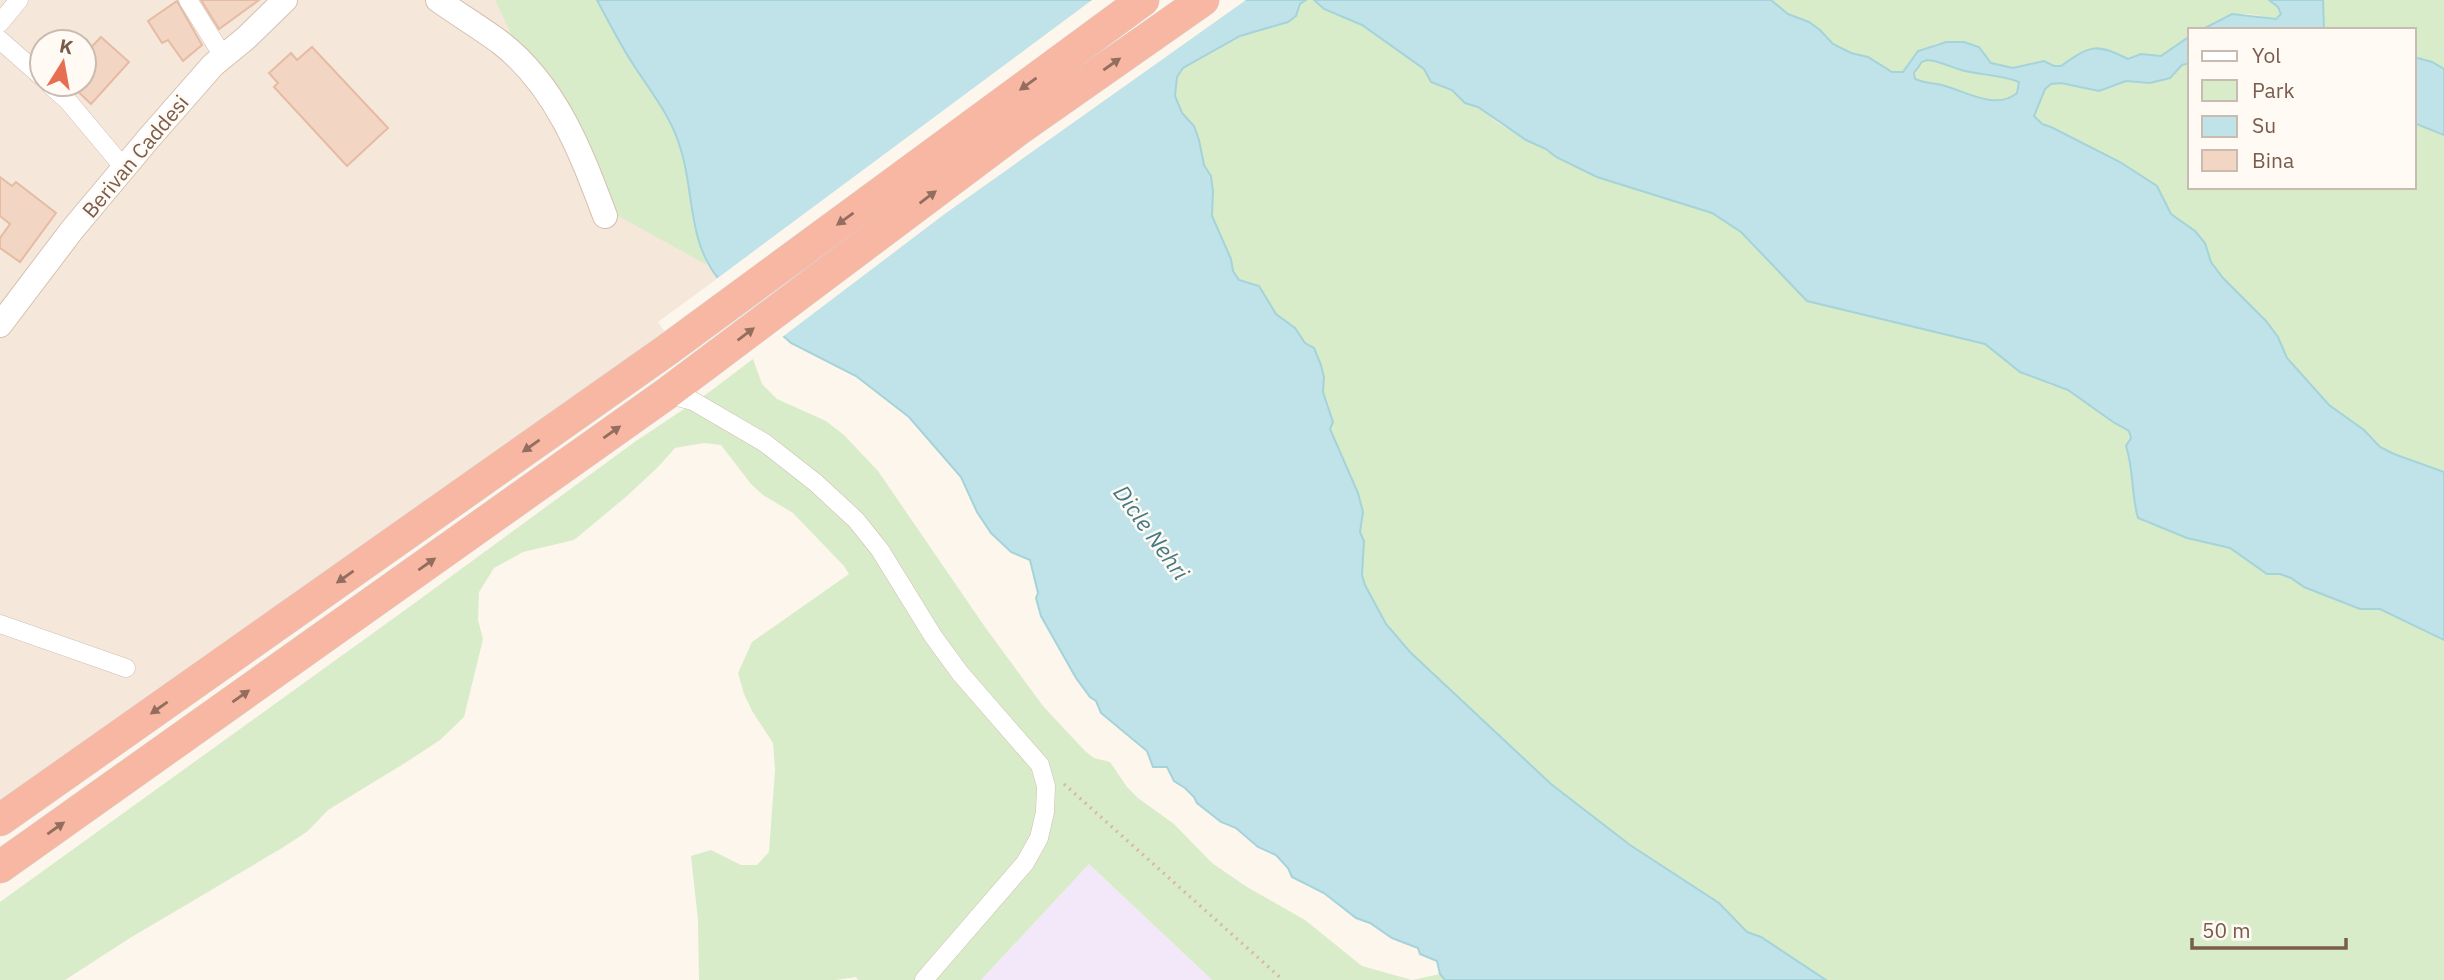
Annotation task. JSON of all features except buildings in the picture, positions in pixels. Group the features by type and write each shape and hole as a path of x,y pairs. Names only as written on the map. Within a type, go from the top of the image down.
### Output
{"highway":[{"path":"0,820 667,350 1143,0"},
{"path":"0,867 666,394 1019,129 1203,0"}],"street":[{"path":"0,23 19,0"},
{"path":"188,0 223,56"},
{"name":"Berivan Caddesi","path":"0,325 72,230 213,65 285,0"},
{"path":"438,0 502,44 533,76 562,114 582,154 605,216"},
{"path":"3,49 28,67"},
{"path":"65,98 124,168"},
{"path":"666,394 693,401 765,443 816,483 856,520 880,550 933,636 960,673 1041,765 1046,786 1045,812 1039,838 1025,863 924,980"},
{"path":"0,624 126,668"}],"path":[{"path":"1041,765 1283,980"}],"shaded area":[{"path":"0,0 597,0 707,265 718,278 658,322 674,345 0,820"},
{"path":"1089,864 1212,980 981,980"}],"green space":[{"path":"495,0 597,0 632,63 662,104 681,150 700,247 707,265 602,207 526,66"},
{"path":"1314,0 1324,9 1362,24 1424,69 1431,82 1452,90 1465,103 1478,107 1498,123 1547,149 1556,157 1597,177 1712,213 1741,232 1807,301 1985,344 2051,385 2068,390 2085,400 2129,431 2131,438 2126,447 2138,518 2220,547 2230,548 2267,574 2280,574 2291,578 2304,587 2360,609 2380,609 2444,640 2444,980 1826,980 1761,937 1747,932 1719,903 1630,845 1551,784 1410,652 1386,624 1362,575 1364,541 1360,532 1358,493 1330,429 1329,406 1323,392 1324,377 1314,348 1305,343 1295,328 1276,314 1259,286 1239,280 1212,216 1211,176 1204,165 1194,126 1182,113 1175,96 1177,77 1183,68 1240,36 1288,22 1296,16 1300,3"},
{"path":"1771,0 2269,0 2282,14 2276,19 2249,14 2232,16 2204,28 2188,28 2188,37 2161,56 2141,54 2128,59 2109,50 2093,49 2061,66 2044,61 2013,68 1991,63 1979,47 1956,41 1938,43 1918,51 1903,72 1892,72 1868,57 1851,53 1833,44 1820,30 1788,14"},
{"path":"2323,0 2444,0 2444,69 2416,58 2416,28 2324,28"},
{"path":"1928,60 2019,82 2017,93 2009,98 1990,100 1915,79 1919,68"},
{"path":"2188,64 2188,189 2416,189 2416,124 2444,135 2444,472 2380,447 2364,430 2329,405 2287,358 2278,337 2266,321 2223,278 2211,262 2205,243 2195,231 2171,214 2157,186 2120,162 2042,124 2034,116 2045,89 2051,84 2110,87 2126,81 2150,83 2170,78 2182,65"},
{"path":"753,359 762,384 777,399 826,421 844,435 878,471 1043,706 1085,751 1094,758 1110,762 1138,798 1174,824 1212,863 1247,887 1305,920 1362,966 1412,980 1212,980 1089,864 981,980 858,980 856,977 836,980 699,980 698,920 691,856 711,850 741,865 757,865 769,852 775,770 773,743 752,711 738,673 752,642 849,574 793,513 763,495 751,484 721,445 704,443 675,448 627,496 574,540 523,552 494,568 479,592 478,620 483,639 464,717 440,740 328,810 308,831 282,848 130,938 65,980 0,980 0,902"},
{"path":"1440,974 1445,980 1412,980"}],"water":[{"name":"Dicle Nehri","path":"597,0 1306,0 1300,4 1296,16 1288,22 1240,36 1183,68 1177,77 1175,96 1182,113 1194,126 1204,165 1211,176 1212,216 1231,259 1233,271 1239,280 1259,286 1276,314 1295,328 1305,343 1314,348 1321,365 1324,377 1323,392 1333,422 1330,429 1358,493 1363,512 1360,532 1364,541 1362,575 1365,585 1386,624 1410,652 1551,784 1630,845 1719,903 1747,932 1761,937 1826,980 1445,980 1440,974 1437,961 1420,954 1418,948 1392,938 1370,923 1356,918 1324,893 1292,877 1276,855 1258,847 1236,828 1221,822 1197,803 1185,788 1174,781 1167,767 1153,767 1147,751 1101,713 1096,701 1076,678 1041,616 1030,560 1011,552 991,533 977,512 961,477 909,417 856,376 791,343 718,278 701,249 677,137"},
{"path":"1314,0 1771,0 1788,14 1809,22 1833,44 1851,53 1868,57 1892,72 1903,72 1918,51 1946,42 1964,42 1979,47 1991,63 2013,68 2044,61 2061,66 2079,54 2100,48 2128,59 2141,54 2161,56 2188,37 2188,64 2182,65 2170,78 2150,83 2126,81 2099,91 2061,83 2051,84 2045,89 2034,116 2042,124 2120,162 2157,186 2171,214 2195,231 2205,243 2211,262 2223,278 2266,321 2278,337 2287,358 2329,405 2364,430 2380,447 2444,472 2444,640 2380,609 2360,609 2304,587 2291,578 2280,574 2267,574 2230,548 2187,538 2138,518 2126,446 2131,438 2129,431 2068,390 2020,372 1985,344 1807,301 1741,232 1712,213 1597,177 1556,157 1478,107 1465,103 1452,90 1431,82 1424,69 1362,25 1324,9","holes":["1927,60 2019,82 2017,93 2009,98 1990,100 1915,79 1914,73 1922,62"]},
{"path":"2269,0 2323,0 2324,28 2205,28 2232,14 2276,19 2281,14 2278,7"},
{"path":"2416,58 2444,69 2444,135 2416,124"}],"pier":[{"path":"1092,0 1246,0 946,213 781,338 715,280"}]}
